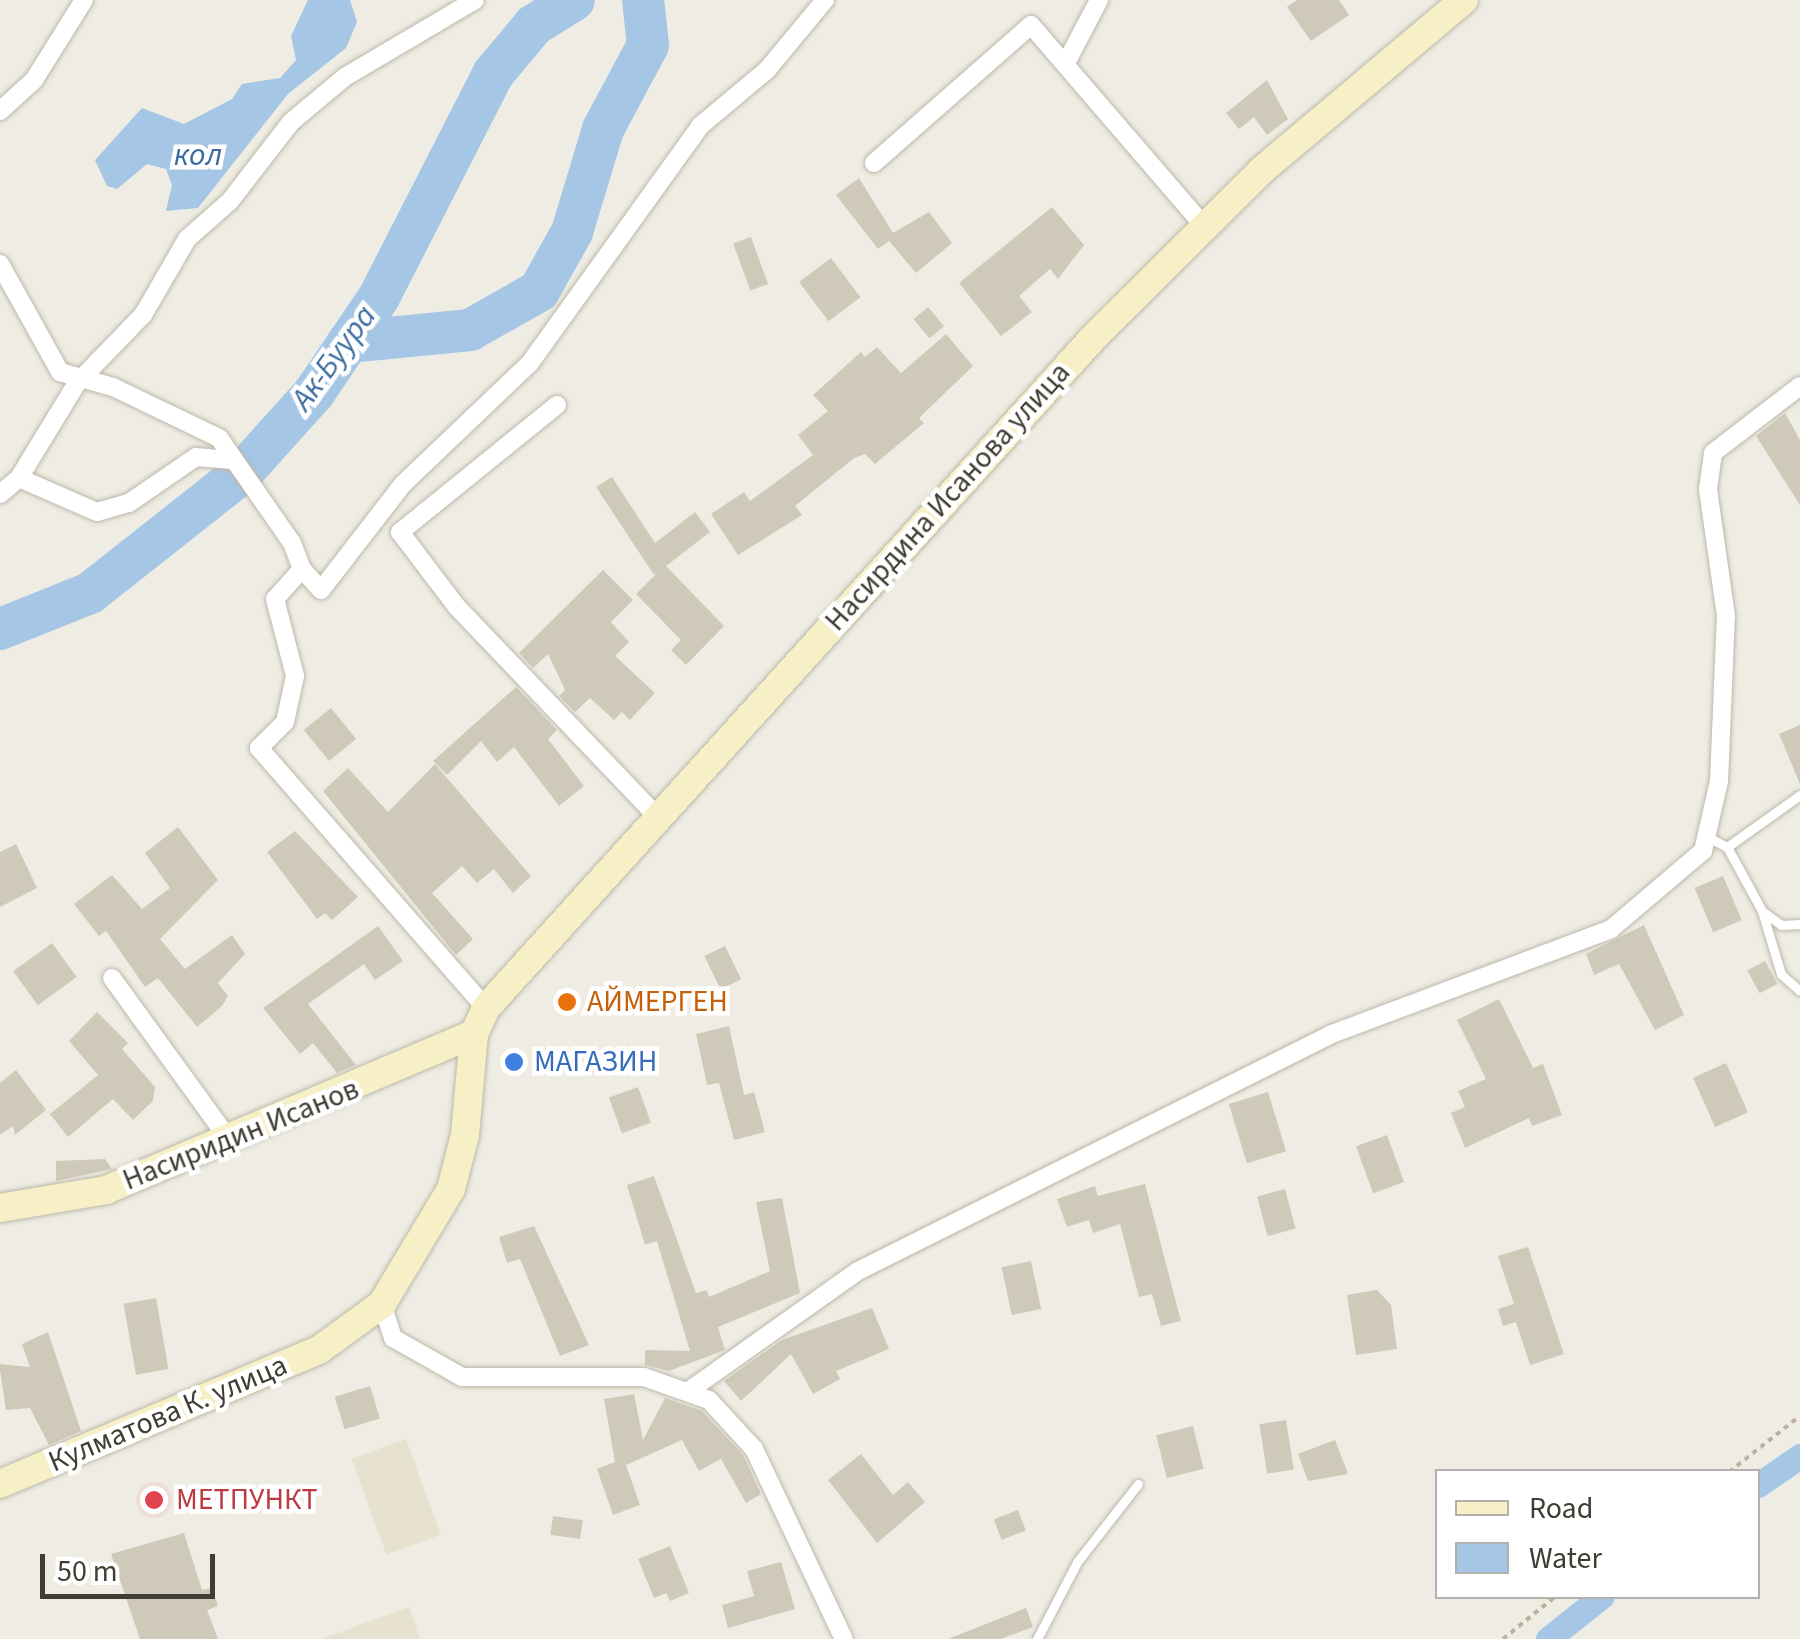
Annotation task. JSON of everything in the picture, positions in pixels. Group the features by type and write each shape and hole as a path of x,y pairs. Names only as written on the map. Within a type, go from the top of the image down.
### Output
{"main road":[{"name":"Насирдина Исанова улица","path":"480,1021 657,816 1093,338 1204,227 1464,0"},
{"name":"Кулматова К. улица","path":"0,1484 303,1358 382,1304 451,1189 465,1135 464,1097 480,1021"},
{"name":"Насиридин Исанов","path":"0,1208 106,1190 230,1141 480,1021"}],"street":[{"path":"0,111 34,80 84,0"},
{"path":"0,494 19,478 77,382 143,315 187,240 230,201 290,122 345,77 475,0"},
{"path":"0,264 47,354 77,382 113,386 219,438 272,513 302,570 321,590 403,484 530,364 700,126 768,70 825,0"},
{"path":"1068,61 1099,0"},
{"path":"874,162 1023,26 1042,30 1204,227"},
{"path":"690,1390 858,1271 1332,1034 1611,929 1703,851 1718,781 1726,616 1708,489 1713,453 1800,386"},
{"path":"557,405 400,532 457,607 657,816"},
{"path":"19,478 97,512 129,502 196,458 232,460"},
{"path":"302,570 275,599 295,676 285,722 259,748 480,1021"},
{"path":"112,978 230,1141"},
{"path":"382,1304 393,1338 462,1377 644,1378 690,1390 729,1417 754,1449 844,1639"}],"lane":[{"path":"1727,846 1800,795"},
{"path":"1706,836 1727,846 1762,912 1781,974 1800,991"},
{"path":"1762,912 1781,925 1800,924"},
{"path":"1037,1639 1077,1562 1138,1484"}],"path":[{"path":"1732,1469 1800,1416"},
{"path":"1503,1639 1552,1599"}],"shaded area":[{"path":"406,1439 441,1535 386,1555 351,1459"},
{"name":"МЕТПУНКТ","path":"154,1482 167,1487 172,1500 167,1513 154,1518 141,1513 136,1500 141,1487"},
{"path":"409,1607 420,1639 321,1639"}],"water":[{"name":"кол","path":"308,0 350,0 357,22 346,48 288,94 198,208 166,211 172,185 166,169 147,164 117,189 107,186 95,160 142,108 184,124 232,99 242,84 280,78 296,60 291,36"}],"building":[{"path":"1297,0 1339,0 1349,15 1311,41 1287,7"},
{"path":"1267,80 1288,119 1267,135 1254,117 1239,129 1226,113"},
{"path":"859,178 893,233 929,212 952,243 916,273 889,241 878,249 836,195"},
{"path":"1052,207 1084,245 1058,279 1050,269 1019,296 1032,312 1001,336 959,283"},
{"path":"751,237 768,284 750,290 733,243"},
{"path":"831,258 860,297 829,321 799,282"},
{"path":"928,307 944,326 930,338 913,319"},
{"path":"946,334 973,366 919,418 924,423 875,464 865,454 854,458 795,506 802,515 738,555 711,514 744,492 750,501 813,455 798,435 828,411 813,395 861,352 865,357 877,347 901,373"},
{"path":"1785,413 1800,440 1800,505 1756,436"},
{"path":"612,477 655,543 695,512 710,532 666,566 724,626 686,665 671,650 681,640 636,594 659,571 654,575 596,487"},
{"path":"603,570 633,600 611,622 629,642 615,656 655,693 630,720 622,712 614,720 590,698 575,712 559,696 565,690 548,654 533,668 519,653"},
{"path":"516,687 557,730 548,739 584,786 559,806 514,747 497,762 481,741 447,775 433,761"},
{"path":"331,708 356,739 329,761 304,730"},
{"path":"1800,725 1800,784 1779,734"},
{"path":"435,764 531,876 513,893 494,869 477,883 462,866 432,893 473,939 456,955 323,791 348,768 388,812"},
{"path":"178,827 218,880 160,939 185,969 232,935 245,954 218,983 228,996 222,1006 197,1027 158,978 145,987 106,931 99,936 74,904 112,875 142,909 170,888 145,853"},
{"path":"295,831 358,897 332,920 325,913 317,919 267,852"},
{"path":"16,844 37,888 0,907 0,852"},
{"path":"1723,876 1742,920 1713,932 1694,888"},
{"path":"1644,925 1684,1015 1655,1030 1619,964 1594,975 1586,954"},
{"path":"378,926 403,961 375,980 364,964 308,1004 356,1065 337,1073 313,1043 300,1054 263,1008"},
{"path":"52,943 77,977 38,1005 13,971"},
{"path":"725,946 741,979 721,989 704,956"},
{"path":"1765,961 1777,984 1760,993 1747,970"},
{"path":"1499,999 1533,1068 1543,1064 1562,1115 1532,1126 1529,1118 1465,1148 1451,1113 1465,1107 1458,1091 1486,1079 1457,1020"},
{"path":"97,1012 128,1043 122,1049 155,1087 153,1101 133,1120 113,1099 68,1137 50,1114 98,1075 69,1041"},
{"path":"729,1026 744,1095 754,1092 765,1132 734,1140 719,1083 707,1085 696,1034"},
{"path":"1726,1063 1748,1112 1715,1127 1693,1078"},
{"path":"16,1070 46,1110 15,1135 13,1126 0,1135 0,1083"},
{"path":"638,1087 651,1123 622,1133 609,1098"},
{"path":"1268,1092 1286,1151 1247,1163 1229,1104"},
{"path":"1387,1135 1404,1182 1373,1193 1356,1146"},
{"path":"105,1159 112,1169 56,1181 56,1161"},
{"path":"654,1176 696,1293 707,1290 709,1297 770,1271 756,1202 782,1198 800,1293 718,1327 725,1350 669,1371 645,1365 645,1350 690,1351 657,1241 645,1245 627,1185"},
{"path":"1145,1184 1181,1321 1161,1326 1152,1294 1139,1297 1120,1224 1093,1233 1089,1220 1067,1227 1057,1199 1095,1186 1098,1196"},
{"path":"1285,1189 1296,1229 1268,1236 1257,1197"},
{"path":"534,1226 589,1345 560,1356 520,1259 507,1263 499,1237"},
{"path":"1528,1247 1564,1354 1530,1365 1516,1322 1503,1326 1498,1309 1514,1304 1498,1256"},
{"path":"1031,1261 1041,1309 1012,1315 1002,1267"},
{"path":"1377,1290 1391,1305 1397,1349 1356,1355 1347,1295"},
{"path":"156,1298 169,1369 136,1375 124,1304"},
{"path":"872,1308 889,1349 836,1371 840,1379 813,1394 791,1354 741,1401 724,1381 782,1340"},
{"path":"48,1332 81,1431 49,1445 30,1408 6,1410 0,1370 0,1364 30,1367 22,1344"},
{"path":"370,1386 380,1419 345,1429 335,1397"},
{"path":"634,1394 643,1440 665,1398 702,1411 743,1455 761,1494 746,1503 721,1459 699,1471 682,1440 626,1465 640,1505 613,1515 597,1469 615,1462 604,1399"},
{"path":"1286,1420 1294,1469 1267,1474 1259,1424"},
{"path":"1193,1426 1204,1469 1167,1478 1156,1435"},
{"path":"1335,1440 1348,1474 1308,1481 1298,1454"},
{"path":"861,1454 893,1495 908,1482 925,1502 877,1543 828,1480"},
{"path":"1018,1510 1026,1531 1002,1540 994,1519"},
{"path":"553,1516 583,1520 580,1539 550,1535"},
{"path":"184,1533 202,1590 212,1588 218,1606 207,1610 218,1639 140,1639 111,1554"},
{"path":"670,1546 689,1593 670,1601 666,1593 654,1598 638,1559"},
{"path":"781,1562 795,1609 728,1628 722,1605 754,1596 747,1571"},
{"path":"1026,1608 1033,1627 1000,1639 948,1639"}],"waterway":[{"name":"Ак-Буура","path":"0,629 90,593 242,473 314,393 379,297 493,74 534,25 574,0"},
{"path":"348,342 470,330 539,291 572,232 603,129 648,45 643,0"},
{"path":"1760,1484 1800,1456"},
{"path":"1548,1639 1598,1599"}],"place":[{"name":"АЙМЕРГЕН","path":"567,1002"},
{"name":"МАГАЗИН","path":"514,1062"},
{"name":"МЕТПУНКТ","path":"154,1500"}]}
